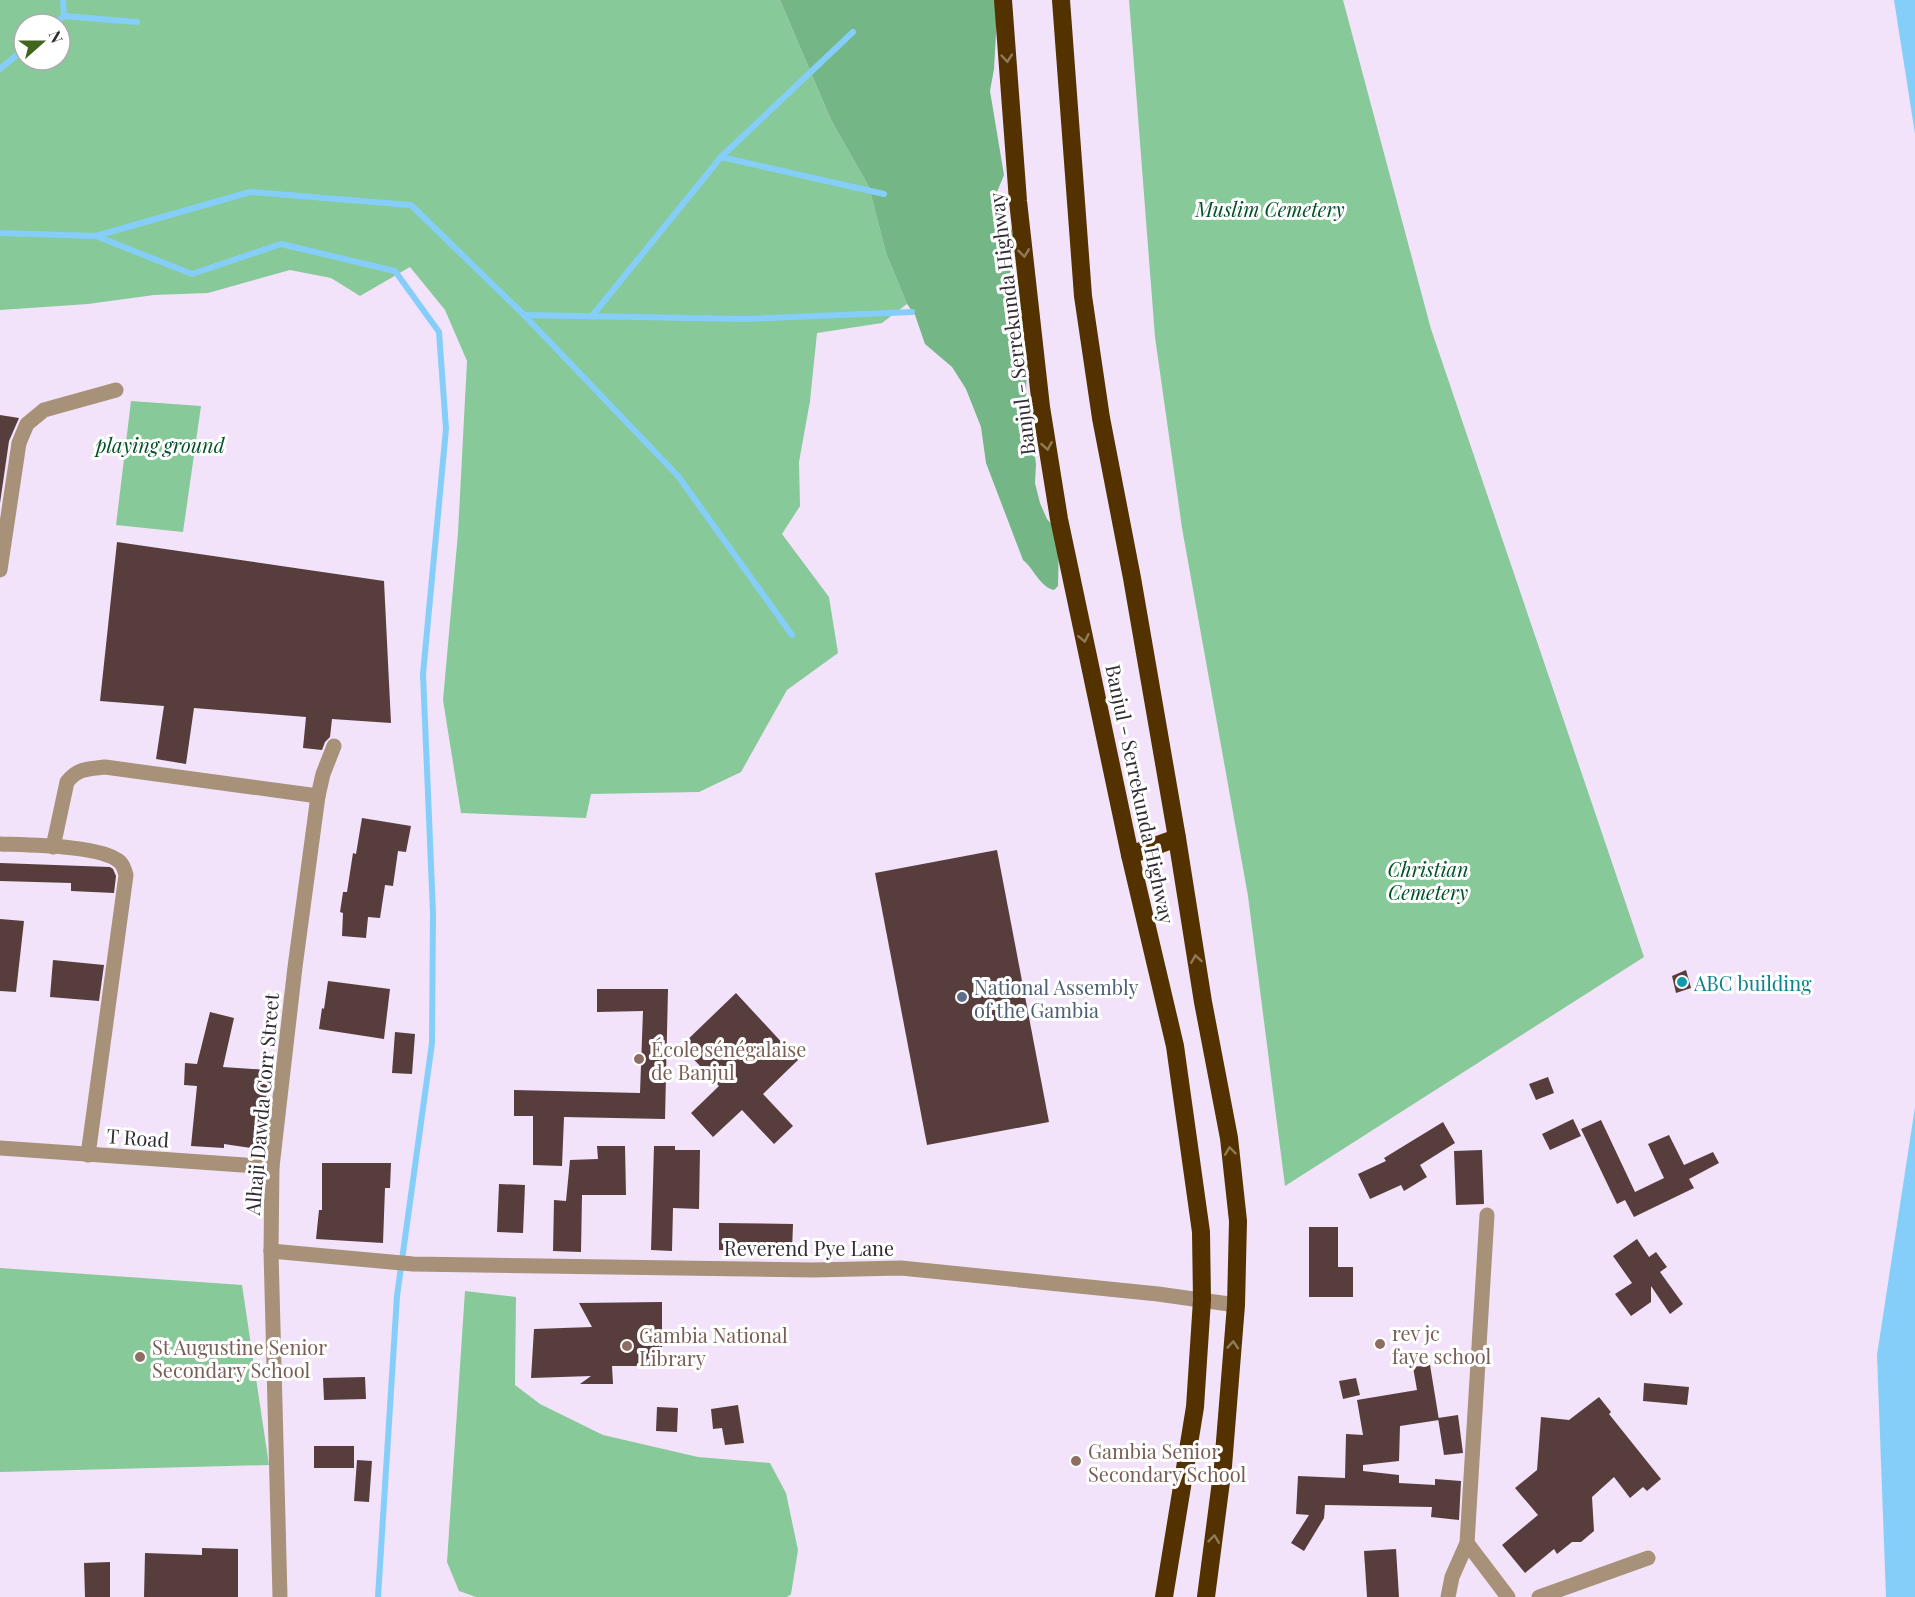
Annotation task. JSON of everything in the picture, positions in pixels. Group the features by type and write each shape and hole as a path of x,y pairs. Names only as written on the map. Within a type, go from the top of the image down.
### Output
{"highway":[{"name":"Banjul - Serrekunda Highway","path":"1003,0 1018,201 1041,407 1059,519 1130,855 1175,1046 1201,1232 1202,1300 1195,1407 1164,1597"},
{"name":"Banjul - Serrekunda Highway","path":"1061,0 1083,296 1101,418 1178,838 1203,1002 1230,1148 1238,1221 1236,1305 1223,1466 1206,1597"},
{"path":"1130,855 1178,838"}],"street":[{"path":"0,570 5,507 19,443 27,424 44,410 116,390"},
{"name":"Alhaji Dawda Corr Street","path":"280,1597 271,1251 272,1167 318,796 323,774 334,746"},
{"path":"53,847 67,782 73,774 84,770 105,767 318,796"},
{"path":"0,844 53,847 105,854 121,863 126,875 88,1155"},
{"name":"T Road","path":"0,1148 272,1167"},
{"path":"1448,1597 1452,1577 1467,1544 1487,1215"},
{"name":"Reverend Pye Lane","path":"271,1251 413,1264 813,1270 901,1268 1158,1294 1236,1305"},
{"path":"1467,1544 1508,1597"},
{"path":"1539,1597 1648,1558"}],"green space":[{"path":"0,0 780,0 831,120 869,187 886,253 907,304 882,323 817,333 810,401 799,462 800,506 782,534 829,597 838,653 787,690 741,772 699,792 591,794 586,818 461,813 443,700 458,533 467,361 445,310 410,267 360,296 331,278 290,270 208,293 154,295 88,304 0,310"},
{"path":"780,0 998,0 994,69 990,91 1004,175 995,197 998,208 1009,223 1016,240 1009,285 1013,296 1021,306 1027,330 1018,345 1027,367 1026,392 1036,464 1035,483 1040,503 1047,519 1055,528 1059,540 1058,586 1054,590 1041,582 1023,560 986,463 981,427 966,389 952,367 925,344 915,315 907,304 886,253 869,187 831,120"},
{"name":"Christian Cemetery","path":"1129,0 1343,0 1431,329 1644,957 1285,1186 1248,896 1182,528 1155,337"},
{"name":"playing ground","path":"131,401 201,406 183,532 116,525"},
{"path":"0,1268 242,1285 269,1465 0,1472"},
{"path":"465,1291 516,1297 515,1385 540,1404 603,1435 698,1457 770,1463 786,1493 798,1550 791,1594 787,1597 476,1597 459,1591 447,1562"}],"water":[{"path":"1894,0 1915,0 1915,134"},
{"path":"1915,1107 1915,1597 1886,1597 1877,1355"}],"building":[{"path":"0,415 19,418 9,441 0,503"},
{"path":"117,542 384,581 391,723 332,719 330,737 322,750 303,748 306,717 194,708 186,764 156,759 164,706 100,701"},
{"path":"362,818 411,826 406,852 398,851 393,886 385,885 380,918 368,917 366,938 342,936 343,913 340,912 343,892 347,892 353,853 356,854"},
{"name":"National Assembly of the Gambia","path":"997,850 1049,1122 927,1145 875,873"},
{"path":"0,863 110,867 116,876 114,893 71,891 71,883 0,881"},
{"path":"0,919 24,921 16,992 0,991"},
{"path":"53,960 104,965 99,1001 50,997"},
{"name":"ABC building","path":"1686,970 1691,988 1676,993 1672,976"},
{"path":"328,981 390,989 384,1039 319,1029"},
{"path":"597,989 668,989 665,1119 564,1117 562,1166 533,1165 533,1116 514,1116 514,1090 640,1093 643,1011 597,1012"},
{"path":"736,993 798,1060 763,1094 793,1126 774,1144 742,1110 713,1137 691,1113 719,1086 681,1046"},
{"path":"210,1012 234,1018 223,1067 268,1070 266,1101 270,1102 264,1150 224,1144 224,1148 191,1146 197,1086 184,1085 185,1063 197,1064"},
{"path":"395,1032 415,1034 412,1074 392,1073"},
{"path":"1548,1077 1554,1093 1536,1100 1529,1084"},
{"path":"1573,1119 1581,1136 1550,1150 1542,1134"},
{"path":"1601,1120 1635,1192 1664,1178 1648,1144 1669,1135 1684,1165 1713,1152 1719,1163 1689,1179 1694,1188 1634,1217 1625,1200 1617,1204 1581,1129"},
{"path":"1443,1122 1455,1143 1420,1165 1427,1177 1404,1191 1401,1185 1370,1199 1358,1174 1386,1161 1384,1158"},
{"path":"597,1146 625,1146 626,1195 582,1195 581,1252 553,1251 554,1200 566,1201 570,1160 598,1159"},
{"path":"654,1146 675,1146 675,1150 700,1150 699,1209 673,1208 672,1251 651,1250"},
{"path":"1482,1150 1484,1204 1456,1205 1454,1151"},
{"path":"322,1163 391,1163 390,1188 385,1188 383,1243 316,1239 319,1210 322,1210"},
{"path":"499,1184 525,1185 523,1233 497,1232"},
{"path":"719,1223 793,1224 792,1251 719,1250"},
{"path":"1309,1227 1338,1227 1338,1267 1353,1267 1353,1297 1309,1297"},
{"path":"1637,1239 1649,1257 1656,1252 1667,1267 1660,1272 1683,1304 1670,1314 1651,1286 1651,1302 1631,1316 1615,1294 1632,1283 1613,1256"},
{"name":"Gambia National Library","path":"662,1302 662,1366 612,1366 613,1384 580,1384 591,1376 531,1378 534,1329 592,1327 579,1303"},
{"path":"1430,1365 1439,1420 1400,1426 1399,1461 1363,1465 1363,1471 1399,1475 1399,1483 1435,1485 1435,1479 1461,1481 1459,1520 1431,1517 1432,1507 1325,1505 1324,1518 1304,1551 1291,1543 1309,1515 1296,1514 1298,1476 1345,1478 1346,1434 1363,1435 1357,1400 1417,1390 1413,1367"},
{"path":"365,1377 366,1399 324,1400 323,1378"},
{"path":"1356,1378 1360,1395 1343,1399 1339,1381"},
{"path":"1644,1383 1689,1387 1687,1405 1643,1401"},
{"path":"1599,1397 1611,1412 1609,1414 1661,1479 1647,1491 1643,1487 1630,1498 1614,1477 1592,1497 1594,1531 1581,1542 1572,1542 1557,1554 1554,1549 1525,1573 1502,1545 1538,1515 1515,1488 1537,1470 1541,1417 1569,1420"},
{"path":"738,1405 744,1443 725,1445 722,1428 713,1429 711,1409"},
{"path":"657,1407 678,1408 677,1432 656,1431"},
{"path":"1458,1415 1463,1453 1444,1455 1438,1418"},
{"path":"314,1446 354,1446 354,1468 314,1468"},
{"path":"357,1460 372,1461 369,1502 354,1501"},
{"path":"202,1548 238,1549 238,1597 144,1597 145,1553 202,1555"},
{"path":"1396,1549 1399,1597 1367,1597 1364,1551"},
{"path":"110,1562 110,1597 85,1597 84,1563"}],"waterway":[{"path":"63,0 64,12"},
{"path":"72,17 137,22"},
{"path":"592,316 721,157 853,32"},
{"path":"0,69 12,59"},
{"path":"721,157 884,194"},
{"path":"0,233 96,236 250,192 411,205 524,315 678,476 792,635"},
{"path":"96,236 192,274 281,244 395,271 439,332 446,429 423,674 433,913 432,1043 397,1296 378,1597"},
{"path":"524,315 745,319 912,312"}],"place":[{"name":"ABC building","path":"1682,982"},
{"name":"National Assembly of the Gambia","path":"962,997"},
{"name":"École sénégalaise de Banjul","path":"639,1059"},
{"name":"rev jc faye school","path":"1380,1344"},
{"name":"Gambia National Library","path":"627,1346"},
{"name":"St Augustine Senior Secondary School","path":"140,1357"},
{"name":"Gambia Senior Secondary School","path":"1076,1461"}],"park label":[{"name":"Muslim Cemetery","path":"1270,208"}]}
